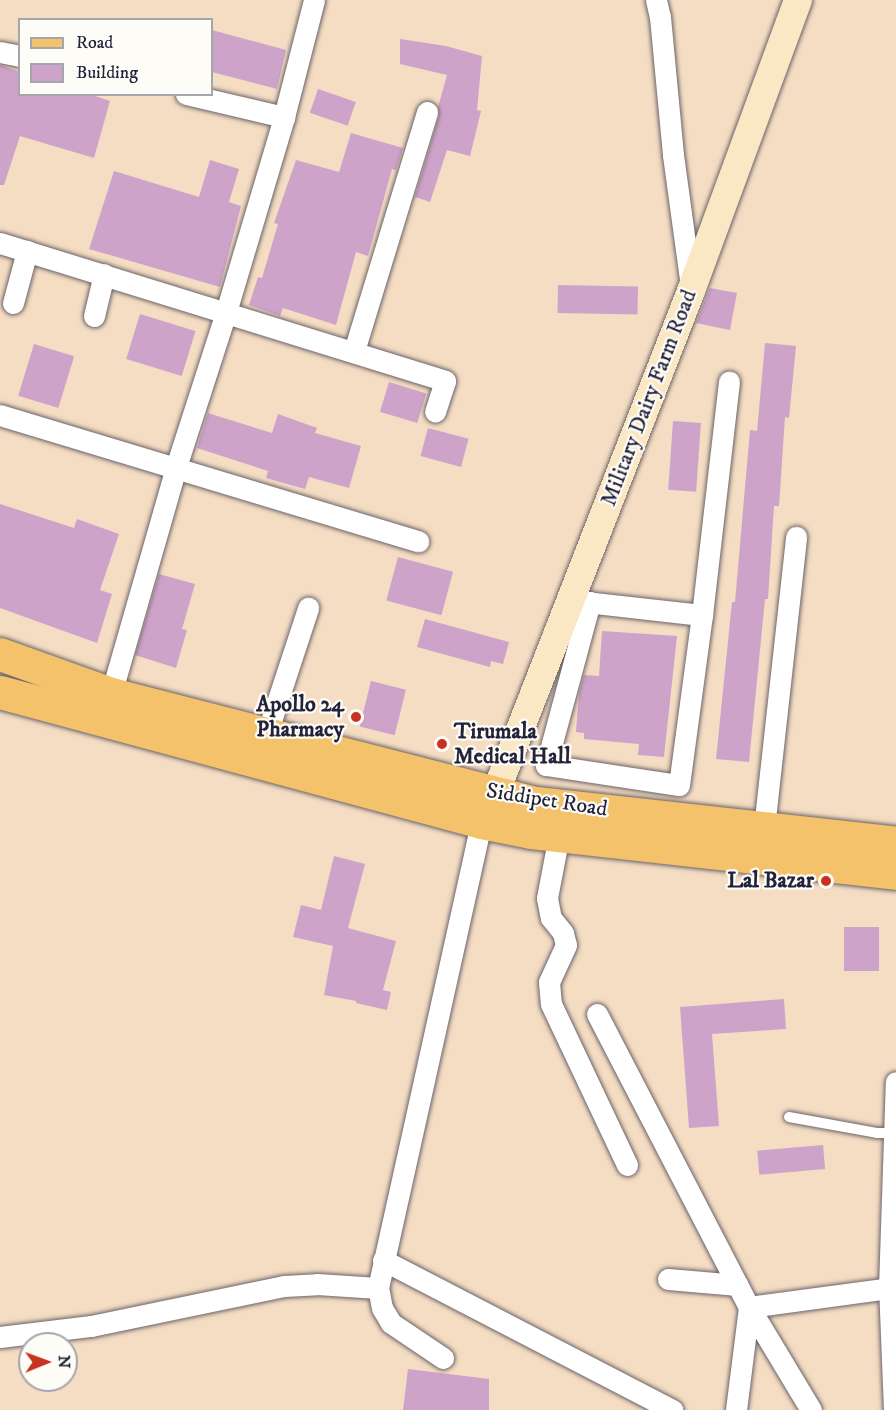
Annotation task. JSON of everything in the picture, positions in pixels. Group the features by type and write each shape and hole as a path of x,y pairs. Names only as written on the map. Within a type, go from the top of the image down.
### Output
{"main road":[{"name":"Military Dairy Farm Road","path":"488,808 580,601 798,0"},
{"name":"Siddipet Road","path":"0,654 111,694 267,733 488,808 559,835 896,873"},
{"name":"Siddipet Road","path":"0,692 488,808 536,803 896,843"}],"street":[{"path":"111,694 176,466 226,312 284,117 314,0"},
{"path":"656,0 660,17 672,155 691,291"},
{"path":"0,52 18,56"},
{"path":"195,96 284,117"},
{"path":"354,351 427,112"},
{"path":"0,243 445,381 435,411"},
{"path":"13,303 27,251"},
{"path":"94,316 104,274"},
{"path":"702,615 580,601 546,765 679,785 702,615 729,382"},
{"path":"0,415 418,540"},
{"path":"764,828 796,537"},
{"path":"267,733 308,608"},
{"path":"443,1358 391,1323 382,1308 378,1288 488,808"},
{"path":"559,835 547,898 551,918 563,933 566,945 549,982 551,1004 627,1165"},
{"path":"597,1014 749,1307 811,1410"},
{"path":"894,1410 889,1288 896,1082"},
{"path":"383,1260 672,1410"},
{"path":"668,1279 738,1285"},
{"path":"0,1337 91,1326 284,1286 317,1284 378,1288"},
{"path":"749,1307 889,1288"},
{"path":"736,1410 749,1307"}],"lane":[{"path":"789,1117 877,1134 894,1133"}],"building":[{"path":"213,30 286,50 277,89 213,72"},
{"path":"400,39 446,46 482,56 477,110 481,111 470,156 447,150 430,202 415,197 439,116 438,107 447,75 400,64"},
{"path":"0,65 18,71 18,96 95,96 110,101 94,158 20,136 4,185 0,185"},
{"path":"318,89 356,102 348,126 310,113"},
{"path":"351,133 403,148 396,170 392,169 368,256 356,252 336,325 283,308 280,316 249,305 258,277 262,278 278,224 274,223 296,160 339,172"},
{"path":"210,160 239,169 229,202 241,206 220,287 89,249 114,171 199,197"},
{"path":"558,285 638,286 637,314 558,313"},
{"path":"710,288 737,293 730,330 696,323"},
{"path":"140,314 195,331 182,376 126,359"},
{"path":"765,343 796,346 789,418 785,417 779,506 774,506 768,599 765,599 749,762 716,759 732,602 735,602 750,430 757,431"},
{"path":"34,344 74,356 58,408 18,396"},
{"path":"389,382 426,393 417,423 380,412"},
{"path":"208,413 272,433 278,414 317,428 315,433 361,446 349,488 309,477 305,489 266,478 268,471 197,448"},
{"path":"673,421 701,423 696,492 668,490"},
{"path":"428,428 469,439 461,467 420,456"},
{"path":"0,504 74,528 77,519 119,534 100,590 112,594 97,643 0,608"},
{"path":"398,557 453,572 441,615 386,600"},
{"path":"159,574 195,584 182,629 187,630 176,668 135,655"},
{"path":"425,619 509,642 503,664 491,661 490,667 417,647"},
{"path":"602,631 677,636 664,757 638,755 639,744 584,739 584,733 576,732 579,693 584,675 599,676"},
{"path":"371,681 406,690 395,735 360,727"},
{"path":"334,856 365,864 348,928 396,941 383,990 391,992 387,1010 324,995 333,946 293,937 301,905 321,910"},
{"path":"844,927 879,927 879,971 844,971"},
{"path":"784,999 786,1029 712,1034 719,1126 689,1128 680,1007"},
{"path":"823,1145 825,1169 759,1175 757,1151"},
{"path":"408,1369 489,1379 489,1410 403,1410"}],"place":[{"name":"Apollo 24 Pharmacy","path":"356,717"},
{"name":"Tirumala Medical Hall","path":"442,744"},
{"name":"Lal Bazar","path":"826,881"}]}
